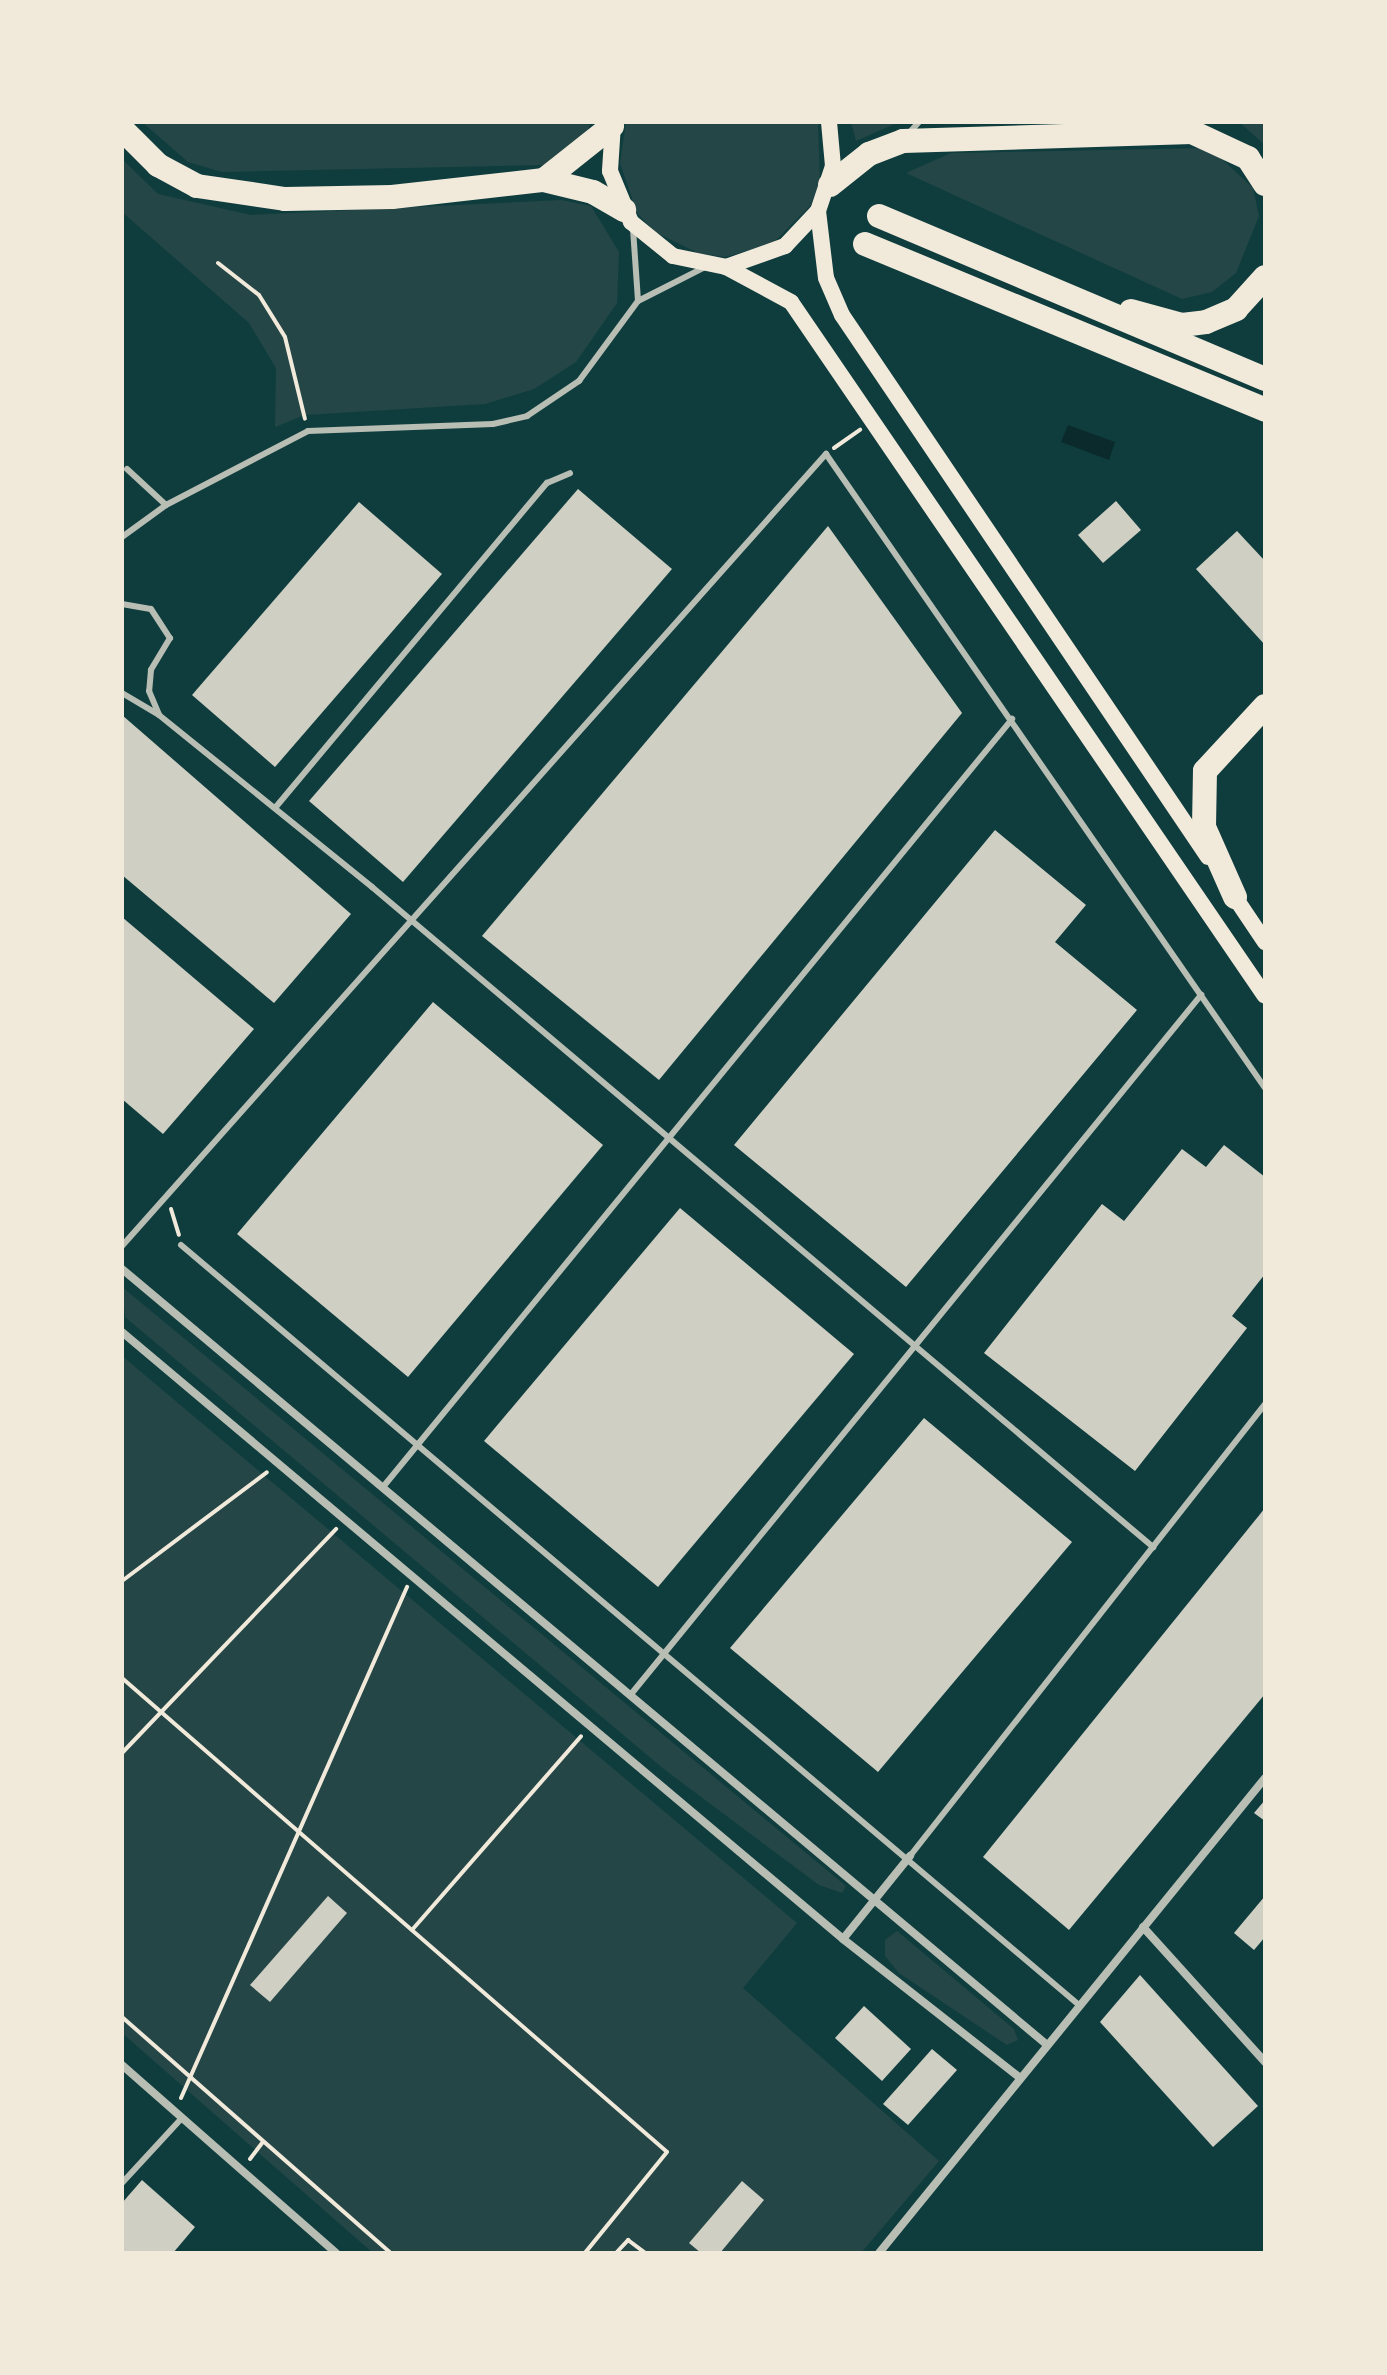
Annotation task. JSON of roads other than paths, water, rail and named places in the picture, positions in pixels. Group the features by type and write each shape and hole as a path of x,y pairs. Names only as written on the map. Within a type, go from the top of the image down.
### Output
{"highway":[{"path":"544,180 613,124"},
{"path":"122,129 158,165 197,186 285,199 392,197 544,180 593,192 628,216"},
{"path":"830,185 869,154 903,141 1192,132 1248,158 1265,184"},
{"path":"879,216 1265,379"},
{"path":"865,244 1265,410"},
{"path":"1030,282 1056,281 1182,325 1236,309 1265,277"},
{"path":"1235,897 1204,827 1205,771 1265,706"}],"main road":[{"path":"726,267 785,246 818,211 830,185 829,122"},
{"path":"613,124 610,171 628,216 666,252 709,266 726,267 776,287 791,302 1265,996"},
{"path":"818,211 826,278 842,315 1265,942"}],"street":[{"path":"122,1269 877,1898 1046,2044"},
{"path":"122,1332 843,1939 1020,2078"},
{"path":"879,2253 1265,1778"},
{"path":"843,1939 910,1856"},
{"path":"1143,1927 1265,2062"},
{"path":"122,2065 336,2253"}],"lane":[{"path":"903,141 919,122"},
{"path":"628,216 638,301"},
{"path":"122,537 166,505 308,431 493,424 527,416 579,381 638,301 709,266"},
{"path":"122,1246 415,923 826,454 1265,1088"},
{"path":"127,469 166,505"},
{"path":"275,808 547,483 570,473"},
{"path":"122,604 151,609 170,638 151,670 149,691 159,715"},
{"path":"122,693 159,715 415,923 913,1350 1153,1547"},
{"path":"383,1487 1012,719"},
{"path":"632,1693 668,1653 1201,995"},
{"path":"181,1245 910,1856 1079,2005"},
{"path":"910,1856 1265,1404"},
{"path":"122,2183 182,2118"}]}
